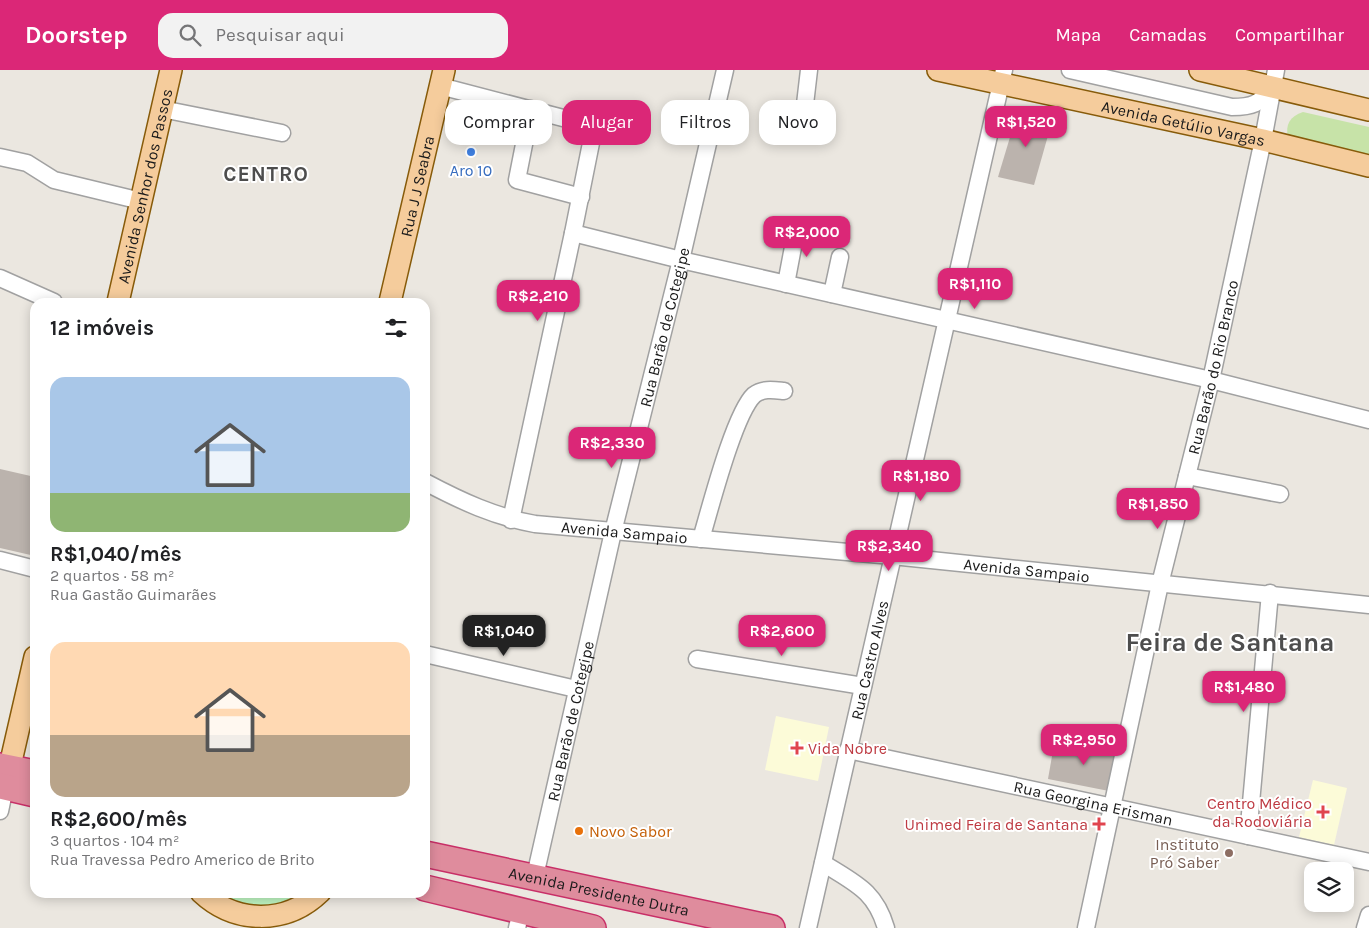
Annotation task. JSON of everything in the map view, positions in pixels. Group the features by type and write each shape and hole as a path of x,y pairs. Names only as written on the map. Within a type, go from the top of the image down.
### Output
{"highway":[{"path":"3,783 30,775"},
{"path":"3,783 30,792"},
{"name":"Avenida Presidente Dutra","path":"430,855 772,928"},
{"path":"430,890 519,919 592,928"}],"main road":[{"name":"Avenida Senhor dos Passos","path":"119,298 171,70"},
{"name":"Avenida Getúlio Vargas","path":"938,70 1003,77 1369,166"},
{"path":"1200,70 1274,79 1369,110"},
{"name":"Rua J J Seabra","path":"391,298 442,78"},
{"path":"3,783 30,677"},
{"path":"209,898 244,922 273,917 294,910 311,898"}],"street":[{"name":"Rua Barão de Cotegipe","path":"535,876 613,532 681,260 725,70"},
{"path":"806,100 809,70"},
{"path":"1003,77 1018,70"},
{"path":"1070,70 1232,107 1250,107 1263,99 1274,79"},
{"name":"Rua Castro Alves","path":"808,928 1003,77"},
{"path":"442,78 506,100"},
{"name":"Rua Barão do Rio Branco","path":"1086,928 1160,584 1211,380 1263,140 1274,79"},
{"path":"162,109 282,133"},
{"path":"511,520 594,131 590,125 552,115"},
{"path":"524,145 517,180 581,197"},
{"path":"0,157 27,163 54,180 141,201"},
{"path":"786,284 797,226"},
{"path":"573,233 681,260 1211,380 1369,420"},
{"path":"832,294 840,257"},
{"path":"0,278 45,298"},
{"path":"701,539 733,435 754,395 767,389 784,391"},
{"path":"1187,476 1280,494"},
{"name":"Avenida Sampaio","path":"430,484 482,510 511,520 535,524 892,556 1160,584 1270,593 1369,605"},
{"path":"0,560 30,568"},
{"path":"1248,836 1270,593"},
{"path":"430,655 576,690"},
{"path":"696,659 863,686"},
{"name":"Rua Georgina Erisman","path":"848,750 1369,862"},
{"path":"823,863 867,891 881,910 886,928"},
{"path":"1365,928 1369,915"}],"shaded area":[{"name":"Vida Nobre","path":"776,716 829,727 818,781 765,770"},
{"name":"Centro Médico da Rodoviária","path":"1313,780 1347,788 1334,845 1299,837"}],"green space":[{"path":"1303,112 1369,127 1369,160 1288,137 1288,125 1295,116"},
{"path":"216,898 310,898 273,917"}],"building":[{"path":"1024,110 1053,118 1034,185 998,177 1017,114"},
{"path":"0,469 30,476 30,555 0,548"},
{"path":"1055,739 1121,752 1114,792 1048,779"}],"place":[{"name":"Aro 10","path":"471,152"},
{"name":"Vida Nobre","path":"797,748"},
{"name":"Centro Médico da Rodoviária","path":"1323,812"},
{"name":"Unimed Feira de Santana","path":"1099,824"},
{"name":"Novo Sabor","path":"579,831"},
{"name":"Instituto Pró Saber","path":"1229,853"}],"district":[{"name":"CENTRO","path":"266,174"},
{"name":"Feira de Santana","path":"1230,642"}]}
